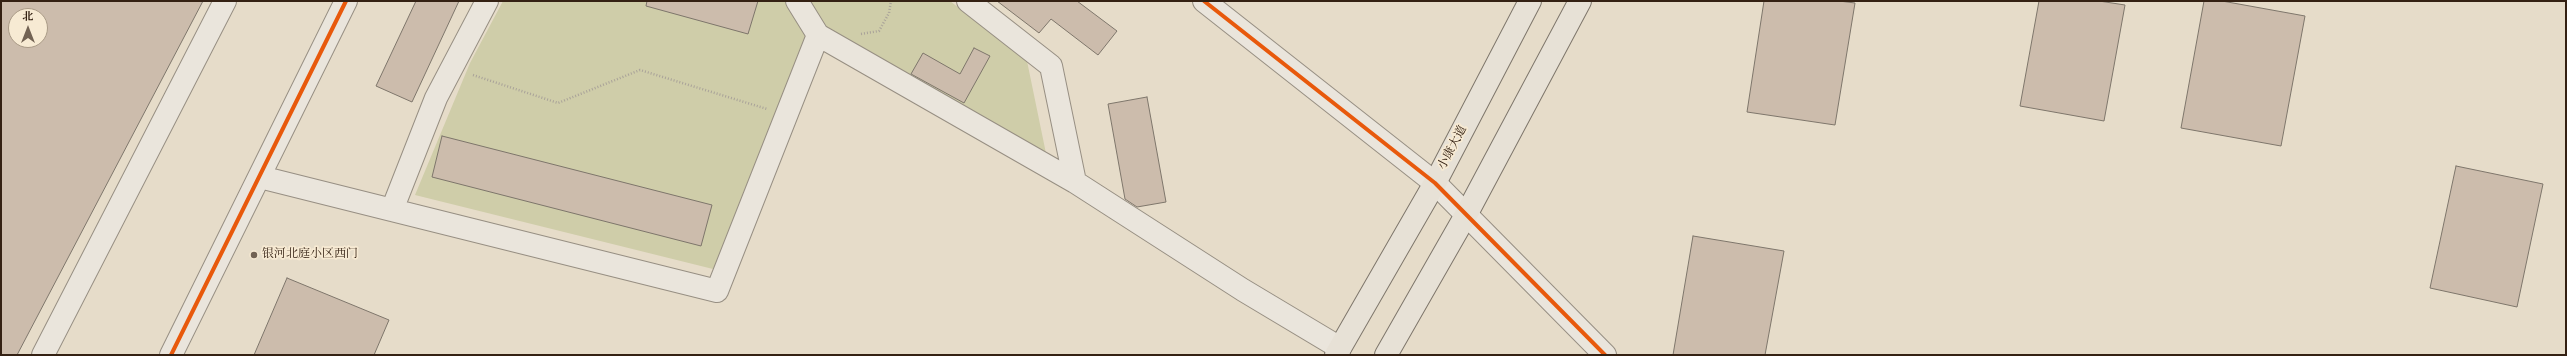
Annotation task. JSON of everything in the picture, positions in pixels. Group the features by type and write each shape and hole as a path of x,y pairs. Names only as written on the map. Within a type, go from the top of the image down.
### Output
{"main road":[{"name":"小康大道","path":"1338,351 1435,183 1530,1"},
{"path":"1386,355 1466,215 1580,1"}],"street":[{"path":"43,355 225,1"},
{"path":"171,355 346,1"},
{"path":"392,210 436,98 487,1"},
{"path":"797,1 818,35 1075,182 1338,351"},
{"path":"968,1 1051,66 1075,182"},
{"path":"1204,1 1435,183 1605,355"},
{"path":"260,177 717,291 818,35"}],"path":[{"path":"858,35 879,31 889,13 891,1"},
{"path":"452,68 558,103 640,70 787,114"}],"shaded area":[{"path":"503,1 950,1 1027,61 1049,168 816,25 717,270 415,195 470,63"}],"building":[{"path":"1,1 203,1 17,355 1,355"},
{"path":"416,1 459,1 412,102 376,86"},
{"path":"647,1 758,1 748,34 646,6"},
{"path":"997,1 1077,1 1117,31 1098,55 1051,19 1039,33"},
{"path":"1764,1 1839,1 1855,3 1835,125 1747,112"},
{"path":"2039,1 2099,1 2125,5 2104,121 2020,106"},
{"path":"2204,1 2222,1 2305,16 2281,146 2181,128"},
{"path":"974,48 990,56 964,103 911,74 923,53 960,74"},
{"path":"1147,97 1166,202 1137,207 1125,199 1108,104"},
{"path":"442,136 712,205 701,246 432,177"},
{"path":"2456,166 2543,184 2517,307 2430,288"},
{"path":"1693,236 1784,251 1765,355 1673,355"},
{"path":"287,278 389,320 374,355 254,355"}],"cycle path":[{"path":"171,355 346,1"},
{"path":"1204,1 1435,183 1605,355"}],"place":[{"name":"银河北庭小区西门","path":"254,255"}]}
